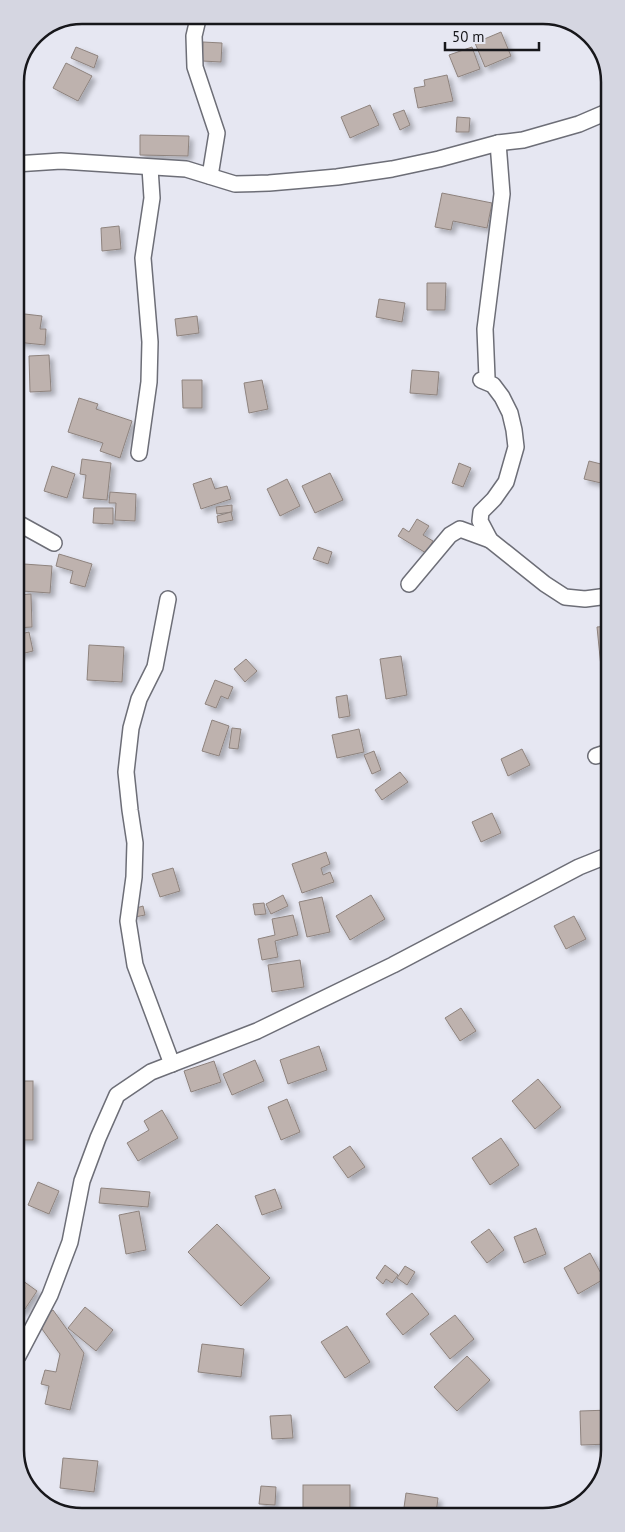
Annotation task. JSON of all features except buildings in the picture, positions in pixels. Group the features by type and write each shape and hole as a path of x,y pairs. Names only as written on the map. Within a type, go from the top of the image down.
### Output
{"street":[{"path":"197,24 194,36 195,67 217,133 210,176"},
{"path":"24,163 61,161 186,170 234,184 269,183 336,177 392,169 523,140 570,127 601,114"},
{"path":"490,540 480,521 481,512 494,499 506,482 516,447 510,413 502,397 493,385 481,380 487,378 485,329 502,194 498,144"},
{"path":"139,453 149,382 150,342 143,258 152,198 150,168"},
{"path":"24,526 54,543"},
{"path":"409,584 450,535 460,529 490,540 545,584 565,597 585,599 601,597"},
{"path":"168,599 155,668 139,699 131,728 126,772 135,843 134,877 128,921 135,965 172,1064"},
{"path":"24,1348 50,1295 70,1242 82,1181 117,1095 151,1072 265,1027 393,965 601,857"}]}
